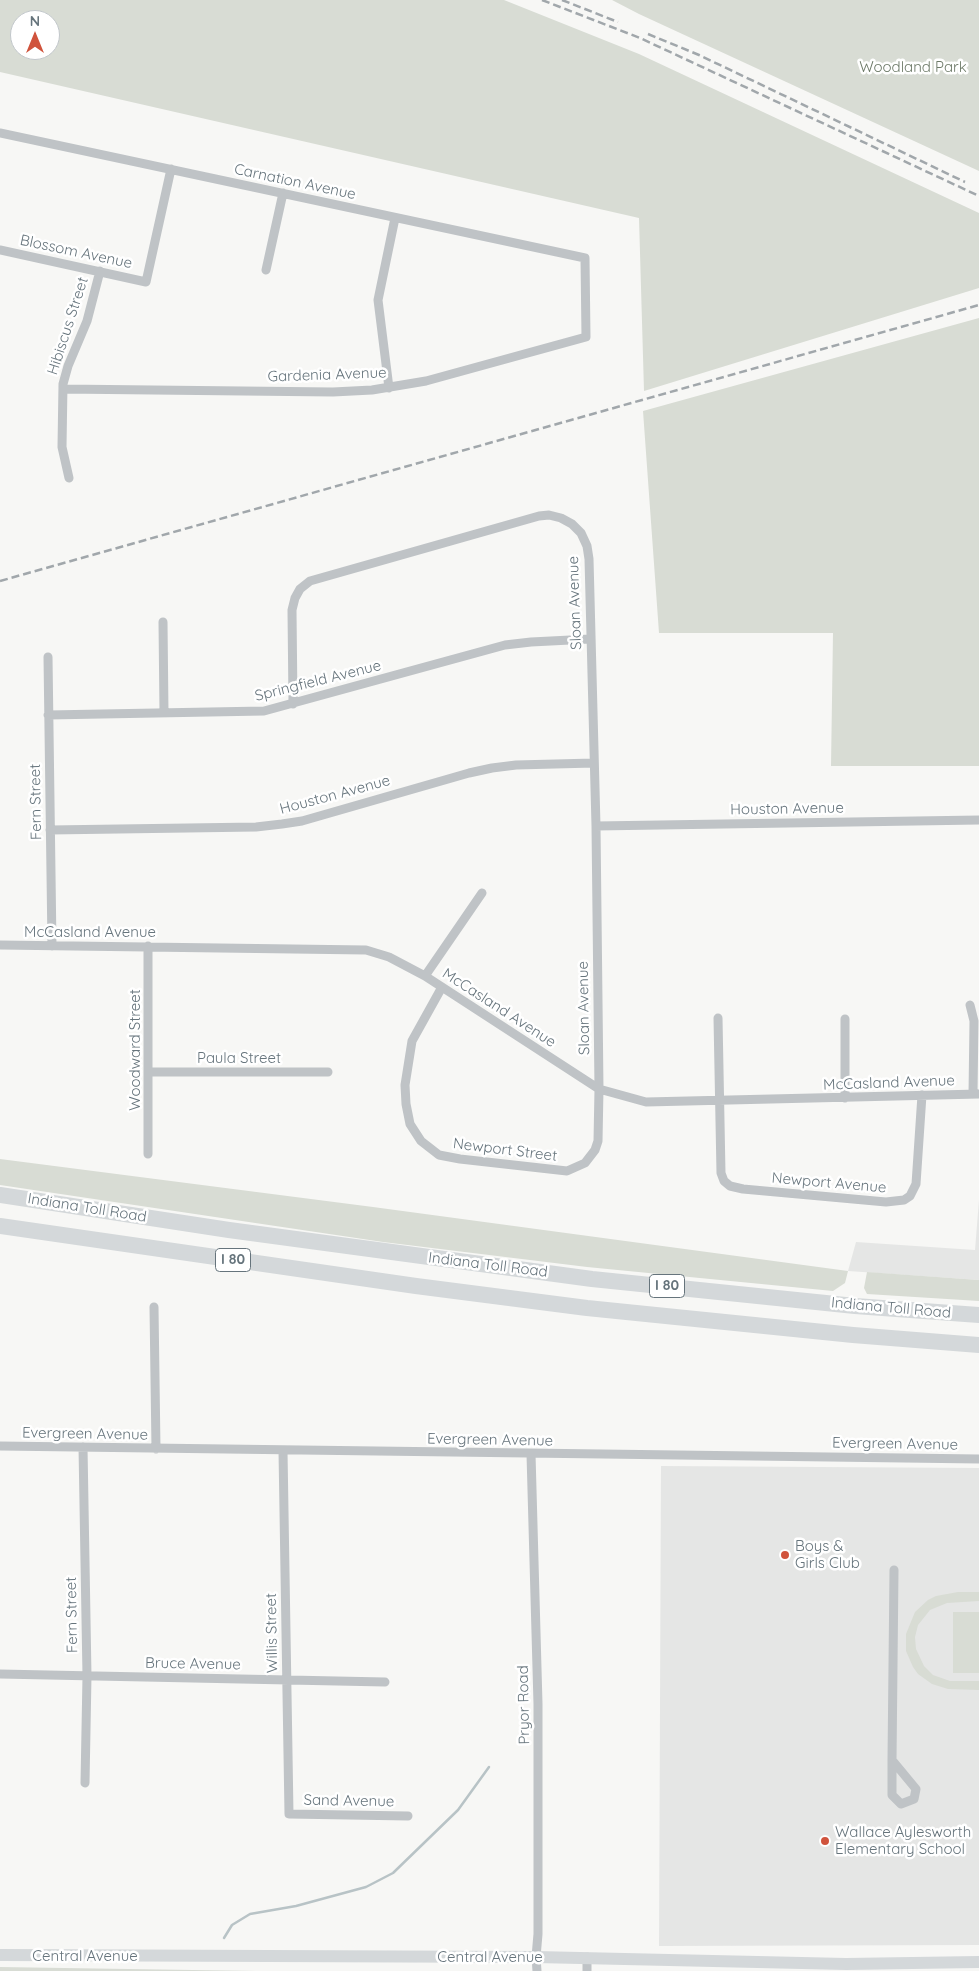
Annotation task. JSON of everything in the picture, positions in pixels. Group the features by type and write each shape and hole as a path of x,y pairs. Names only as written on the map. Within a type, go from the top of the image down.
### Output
{"highway":[{"name":"Indiana Toll Road","path":"0,1195 229,1230 592,1279 855,1306 979,1315"},
{"name":"Indiana Toll Road","path":"0,1226 397,1284 587,1308 853,1335 979,1345"}],"main road":[{"name":"Central Avenue","path":"0,1955 536,1956 726,1965 846,1967 962,1967 979,1962"}],"street":[{"name":"Carnation Avenue","path":"0,133 584,258 586,337"},
{"name":"Blossom Avenue","path":"0,250 146,282 171,169"},
{"path":"266,270 283,194"},
{"path":"389,388 378,300 395,218"},
{"name":"Hibiscus Street","path":"69,478 62,447 63,389 68,366 90,311 100,271"},
{"name":"Gardenia Avenue","path":"63,389 333,392 389,388 426,381 586,337"},
{"name":"Sloan Avenue","path":"294,704 292,610 300,589 310,581 539,516 561,518 572,524 581,533 587,546 596,826 599,1089"},
{"path":"163,622 164,713"},
{"name":"Springfield Avenue","path":"48,715 264,711 505,645 590,639"},
{"name":"Fern Street","path":"48,656 52,946"},
{"name":"Houston Avenue","path":"50,830 256,827 282,824 302,821 492,768 516,765 594,763"},
{"name":"Houston Avenue","path":"596,826 979,820"},
{"path":"426,976 482,894"},
{"name":"McCasland Avenue","path":"0,946 148,946 366,950 389,957 426,976 599,1089 646,1102 976,1094"},
{"name":"Woodward Street","path":"148,946 148,1154"},
{"name":"Newport Street","path":"442,987 412,1041 406,1085 406,1104 410,1124 421,1141 439,1155 559,1171 573,1170 586,1163 595,1150 598,1141 599,1089"},
{"path":"970,1005 974,1021 976,1094"},
{"name":"Newport Avenue","path":"718,1018 721,1173 724,1181 730,1186 743,1189 896,1202 904,1200 910,1196 916,1184 922,1095"},
{"path":"845,1019 845,1098"},
{"name":"Paula Street","path":"149,1072 328,1072"},
{"path":"154,1306 156,1449"},
{"name":"Evergreen Avenue","path":"0,1446 979,1459"},
{"name":"Fern Street","path":"83,1447 87,1676 85,1783"},
{"name":"Willis Street","path":"283,1451 289,1814"},
{"name":"Pryor Road","path":"532,1454 538,1704 538,1934 536,1956 538,1971"},
{"path":"892,1760 916,1789 914,1799 900,1804 892,1795 892,1760 894,1570"},
{"name":"Bruce Avenue","path":"0,1674 385,1682"},
{"name":"Sand Avenue","path":"289,1814 408,1816"},
{"path":"587,1957 587,1971"}],"shaded area":[{"path":"979,1200 979,1280 848,1271 856,1242 975,1250"},
{"path":"661,1466 979,1468 979,1945 659,1946"}],"green space":[{"path":"0,0 504,0 639,54 979,213 979,288 644,391 639,218 0,72"},
{"name":"Woodland Park","path":"612,0 979,0 979,171 639,14"},
{"path":"979,318 979,766 831,766 833,633 659,633 643,411"},
{"path":"0,1159 848,1271 845,1283 833,1291 587,1267 383,1242 0,1185"},
{"path":"867,1272 979,1280 979,1301 867,1294 864,1288"},
{"path":"958,1592 979,1592 979,1601 947,1603 930,1610 918,1625 915,1637 916,1649 924,1666 933,1675 950,1681 979,1681 979,1690 948,1689 932,1684 918,1674 906,1651 906,1634 915,1612 928,1600 936,1596"},
{"path":"953,1612 979,1612 979,1673 953,1673"},
{"path":"0,1967 257,1971 0,1971"}],"waterway":[{"path":"224,1938 232,1925 250,1914 296,1906 366,1887 393,1873 458,1810 489,1767"}],"railway":[{"path":"542,0 640,38 979,196"},
{"path":"562,0 618,22"},
{"path":"648,34 699,55 965,182"},
{"path":"0,581 979,305"}],"place":[{"name":"Boys & Girls Club","path":"785,1555"},
{"name":"Wallace Aylesworth Elementary School","path":"825,1841"}]}
